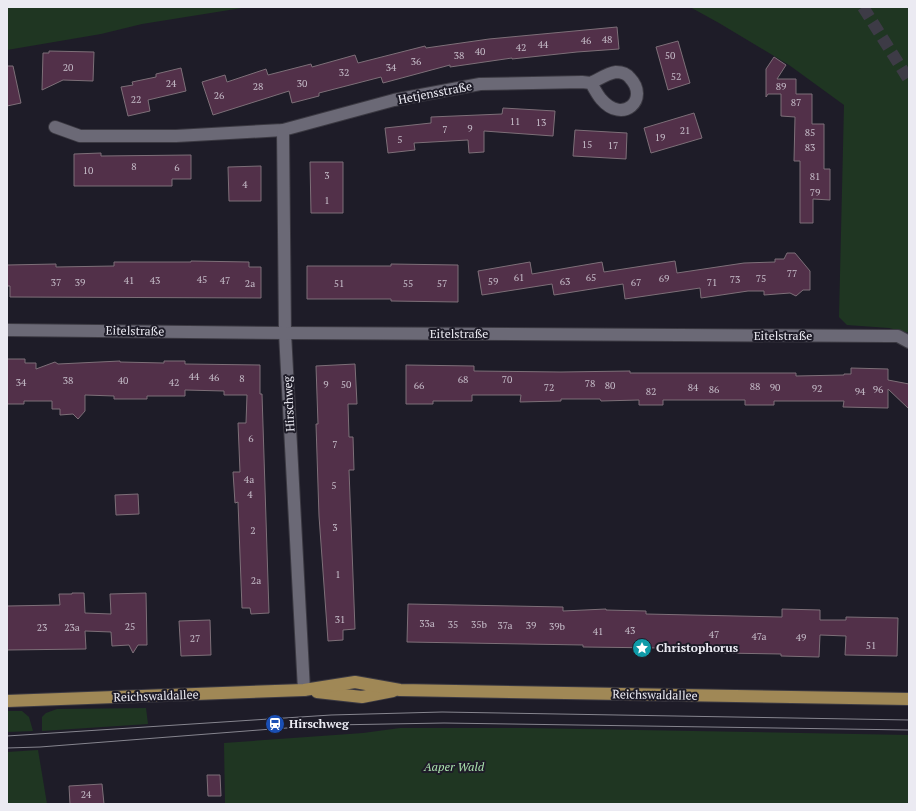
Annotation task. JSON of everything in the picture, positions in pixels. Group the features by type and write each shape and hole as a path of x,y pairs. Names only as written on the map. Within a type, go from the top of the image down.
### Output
{"main road":[{"name":"Reichswaldallee","path":"7,701 304,690 362,697 400,690 909,699"}],"street":[{"name":"Hetjensstraße","path":"55,127 80,136 176,136 282,130 394,100 480,84 591,83"},
{"path":"282,130 285,333"},
{"name":"Eitelstraße","path":"7,330 898,336 909,342"},
{"name":"Hirschweg","path":"285,333 304,690"}],"green space":[{"path":"7,7 248,7 142,24 101,34 7,50"},
{"path":"690,7 909,7 909,333 889,328 847,325 839,317 844,105 789,65"},
{"path":"146,708 148,724 42,731 42,717 46,713 57,709"},
{"path":"7,711 22,711 29,717 33,731 7,732"},
{"name":"Aaper Wald","path":"400,728 525,728 909,735 909,804 225,804 224,743 363,733"},
{"path":"38,750 47,804 7,804 7,752"}],"building":[{"path":"617,27 619,49 512,58 450,67 450,65 383,83 381,77 319,93 319,96 292,103 289,91 213,115 202,82 225,75 227,82 266,69 268,75 311,64 312,67 355,55 358,63 425,46 426,48 489,39"},
{"path":"678,41 690,83 668,90 656,47"},
{"path":"49,51 94,52 93,81 63,80 42,90 43,53 49,53"},
{"path":"774,57 786,65 777,79 796,79 796,94 812,94 812,124 824,124 824,169 830,169 830,200 813,199 813,223 800,223 800,161 794,161 795,117 781,116 781,94 768,94 766,97 766,69"},
{"path":"7,66 13,66 21,103 7,106"},
{"path":"181,68 186,91 148,100 150,111 128,116 121,87 133,85 132,82 156,77 156,74"},
{"path":"503,108 555,111 553,136 484,131 484,152 469,153 468,140 414,143 415,150 388,153 385,128 431,123 431,117 502,114"},
{"path":"694,113 702,138 651,153 644,128"},
{"path":"575,130 627,133 626,159 573,156"},
{"path":"101,153 101,156 191,155 191,179 172,179 172,186 74,186 74,154"},
{"path":"310,162 343,162 343,213 311,213"},
{"path":"261,166 261,201 229,201 228,167"},
{"path":"787,253 795,253 810,271 810,290 803,290 796,296 790,293 764,295 764,291 748,291 701,298 700,288 625,299 623,284 554,295 552,284 482,295 478,271 530,262 532,274 602,262 604,272 675,261 677,273 744,263 775,262 775,259 784,259"},
{"path":"114,262 249,262 249,267 261,267 261,298 10,297 10,286 7,286 7,265 56,264 56,267 114,266"},
{"path":"391,264 458,265 458,302 391,301 391,299 307,299 307,266 391,266"},
{"path":"7,359 25,359 25,363 36,363 36,369 55,362 58,364 120,361 164,363 164,361 185,361 185,364 260,365 269,613 251,614 250,608 242,608 238,502 235,503 233,472 240,472 238,423 246,423 247,395 224,395 224,391 185,390 185,396 147,396 147,399 114,399 114,396 85,395 85,411 78,419 73,414 60,415 60,409 52,409 52,401 24,401 24,404 7,404"},
{"path":"355,364 357,404 348,404 349,437 353,437 354,470 349,470 355,629 343,630 343,640 328,641 319,516 316,366"},
{"path":"406,365 474,366 474,371 796,373 796,376 851,374 851,368 888,369 888,380 909,384 909,409 888,389 888,408 843,407 844,401 774,401 774,405 745,405 745,400 663,400 663,405 639,405 639,400 601,401 600,399 561,399 561,401 520,402 521,395 472,395 472,401 433,401 433,404 406,404"},
{"path":"138,494 139,514 116,515 115,495"},
{"path":"84,593 85,613 111,614 110,594 146,593 147,645 138,645 133,653 129,645 112,646 111,632 85,631 86,649 7,650 7,606 60,605 59,594"},
{"path":"408,604 563,607 563,611 606,609 646,611 646,614 782,617 782,609 820,610 820,620 846,620 846,617 898,618 897,656 845,655 846,636 820,635 819,657 781,656 781,654 662,652 662,648 583,647 583,645 407,642"},
{"path":"210,620 211,655 181,656 179,621"},
{"path":"207,775 220,775 221,796 208,796"},
{"path":"102,784 104,804 70,804 69,786"}],"tunnel":[{"path":"863,7 909,80"}],"tram line":[{"path":"7,736 331,715 442,712 909,720"},
{"path":"7,748 40,747 332,725 444,723 909,730"}],"place":[{"name":"Christophorus","path":"642,648"},
{"name":"Hirschweg","path":"275,724"}]}
